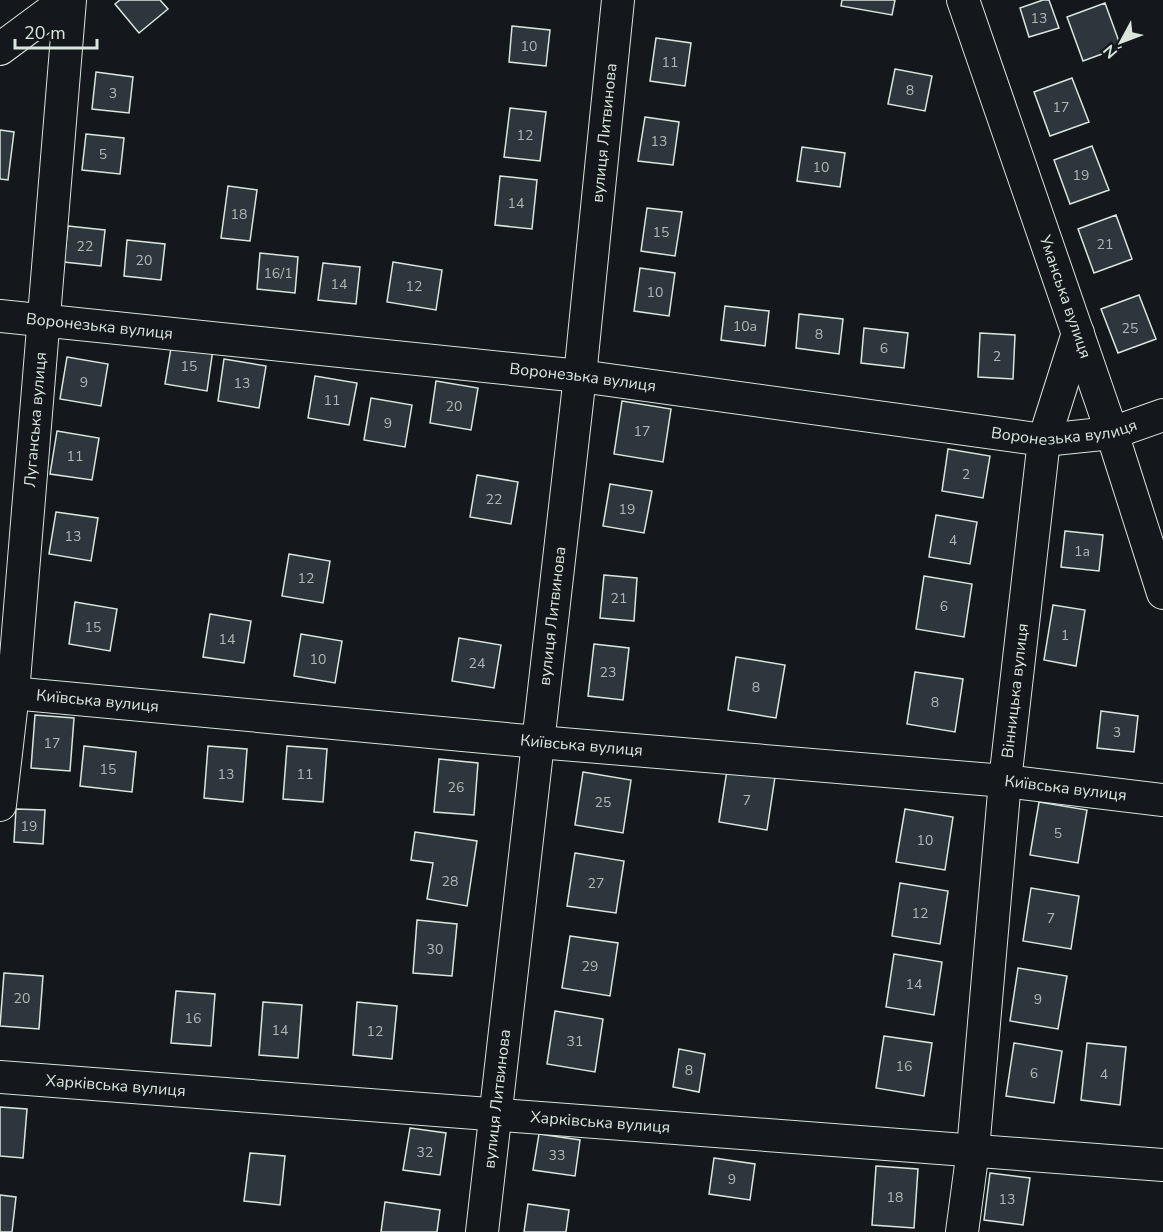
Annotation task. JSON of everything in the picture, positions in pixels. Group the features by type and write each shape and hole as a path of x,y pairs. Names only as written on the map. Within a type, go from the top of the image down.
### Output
{"street":[{"path":"0,49 68,0"},
{"name":"Луганська вулиця","path":"0,805 6,693 43,320 68,0"},
{"name":"вулиця Литвинова","path":"482,1232 580,376 618,0"},
{"name":"Уманська вулиця","path":"963,0 1112,433 1163,593"},
{"name":"Воронезька вулиця","path":"0,316 580,376 1044,440 1112,433 1163,415"},
{"name":"Вінницька вулиця","path":"963,1232 973,1150 1005,781 1044,440 1078,333"},
{"name":"Київська вулиця","path":"6,693 538,742 1005,781 1163,800"},
{"name":"Харківська вулиця","path":"0,1077 1163,1165"}],"building":[{"path":"120,0 160,0 168,9 139,33 115,4"},
{"path":"842,0 895,0 892,15 841,6"},
{"path":"1049,0 1059,28 1029,37 1020,8"},
{"path":"1105,3 1121,47 1083,61 1067,17"},
{"path":"512,26 550,30 546,66 509,62"},
{"path":"656,38 691,43 685,86 650,81"},
{"path":"895,69 932,76 925,111 888,104"},
{"path":"96,72 133,77 129,113 92,109"},
{"path":"1072,78 1089,122 1050,136 1034,92"},
{"path":"510,108 546,112 540,161 504,157"},
{"path":"645,117 679,122 673,165 638,161"},
{"path":"0,130 14,132 8,180 0,179"},
{"path":"86,134 124,138 120,174 82,170"},
{"path":"1092,146 1109,190 1070,204 1054,160"},
{"path":"802,147 845,153 840,187 797,181"},
{"path":"500,176 537,180 532,229 495,225"},
{"path":"228,186 257,190 250,241 221,238"},
{"path":"647,208 682,212 675,256 641,251"},
{"path":"1116,215 1132,259 1094,273 1078,229"},
{"path":"68,226 105,230 101,266 64,262"},
{"path":"127,240 165,244 161,280 124,276"},
{"path":"260,253 298,257 295,293 257,289"},
{"path":"393,262 442,270 436,310 387,302"},
{"path":"323,263 360,267 356,304 318,300"},
{"path":"640,268 675,273 669,316 634,311"},
{"path":"1139,295 1156,339 1118,353 1101,309"},
{"path":"725,306 769,311 765,346 721,340"},
{"path":"799,314 843,319 839,354 796,348"},
{"path":"864,328 908,333 904,368 861,363"},
{"path":"980,333 1015,335 1013,379 978,377"},
{"path":"172,342 213,349 207,391 165,384"},
{"path":"67,357 108,364 101,406 60,399"},
{"path":"224,359 266,366 259,408 218,401"},
{"path":"315,376 357,383 349,425 308,418"},
{"path":"436,381 478,388 471,430 430,423"},
{"path":"371,398 412,405 405,447 364,440"},
{"path":"622,401 671,409 663,462 614,454"},
{"path":"57,431 99,438 92,480 50,474"},
{"path":"948,449 990,456 983,498 942,491"},
{"path":"477,475 518,482 511,524 470,517"},
{"path":"610,484 652,491 644,533 603,526"},
{"path":"56,512 98,518 91,561 49,554"},
{"path":"936,515 977,522 970,564 929,557"},
{"path":"1065,531 1103,535 1099,571 1061,567"},
{"path":"289,554 330,561 323,603 282,596"},
{"path":"604,575 637,578 634,621 600,618"},
{"path":"924,576 972,584 964,637 916,629"},
{"path":"75,602 117,609 110,651 69,644"},
{"path":"1053,605 1085,610 1076,666 1044,660"},
{"path":"210,614 251,621 244,663 203,657"},
{"path":"301,634 342,641 335,683 294,676"},
{"path":"459,638 501,645 494,688 452,681"},
{"path":"594,644 629,648 623,700 588,696"},
{"path":"736,657 785,665 776,718 728,710"},
{"path":"915,672 963,679 955,732 907,724"},
{"path":"1101,711 1138,716 1134,752 1097,748"},
{"path":"35,715 74,718 70,771 31,768"},
{"path":"84,746 136,752 132,792 80,786"},
{"path":"208,746 247,749 243,802 204,798"},
{"path":"287,746 327,749 323,802 283,799"},
{"path":"439,759 478,763 474,815 434,812"},
{"path":"727,770 775,777 767,830 719,822"},
{"path":"583,772 631,780 623,833 575,825"},
{"path":"1039,802 1087,810 1078,863 1030,855"},
{"path":"16,809 45,810 43,844 14,842"},
{"path":"905,809 953,817 945,870 896,862"},
{"path":"415,832 477,841 467,906 427,899 433,863 411,860"},
{"path":"575,853 624,861 616,913 567,906"},
{"path":"900,883 948,891 940,944 892,936"},
{"path":"1031,888 1079,896 1071,949 1023,941"},
{"path":"417,920 457,924 452,976 413,973"},
{"path":"570,936 618,943 610,996 562,988"},
{"path":"894,954 942,962 934,1015 886,1007"},
{"path":"1018,968 1067,976 1058,1029 1010,1021"},
{"path":"4,973 43,976 39,1029 0,1026"},
{"path":"176,991 215,994 211,1046 171,1043"},
{"path":"263,1002 302,1005 298,1058 259,1055"},
{"path":"357,1002 397,1006 392,1059 353,1055"},
{"path":"555,1011 603,1019 595,1072 547,1064"},
{"path":"884,1036 932,1043 924,1096 876,1088"},
{"path":"1014,1043 1062,1051 1054,1103 1006,1096"},
{"path":"1087,1043 1126,1047 1120,1105 1081,1100"},
{"path":"679,1049 705,1054 699,1092 673,1087"},
{"path":"0,1107 27,1109 23,1158 0,1156"},
{"path":"410,1128 446,1133 440,1175 403,1170"},
{"path":"539,1134 580,1140 575,1176 533,1170"},
{"path":"250,1153 285,1156 280,1205 244,1201"},
{"path":"714,1158 755,1164 750,1200 709,1194"},
{"path":"876,1166 918,1169 914,1228 872,1225"},
{"path":"990,1173 1030,1178 1023,1225 984,1220"},
{"path":"0,1195 16,1197 12,1232 0,1232"},
{"path":"385,1202 440,1210 437,1232 381,1232"},
{"path":"528,1204 569,1210 566,1232 524,1232"}]}
